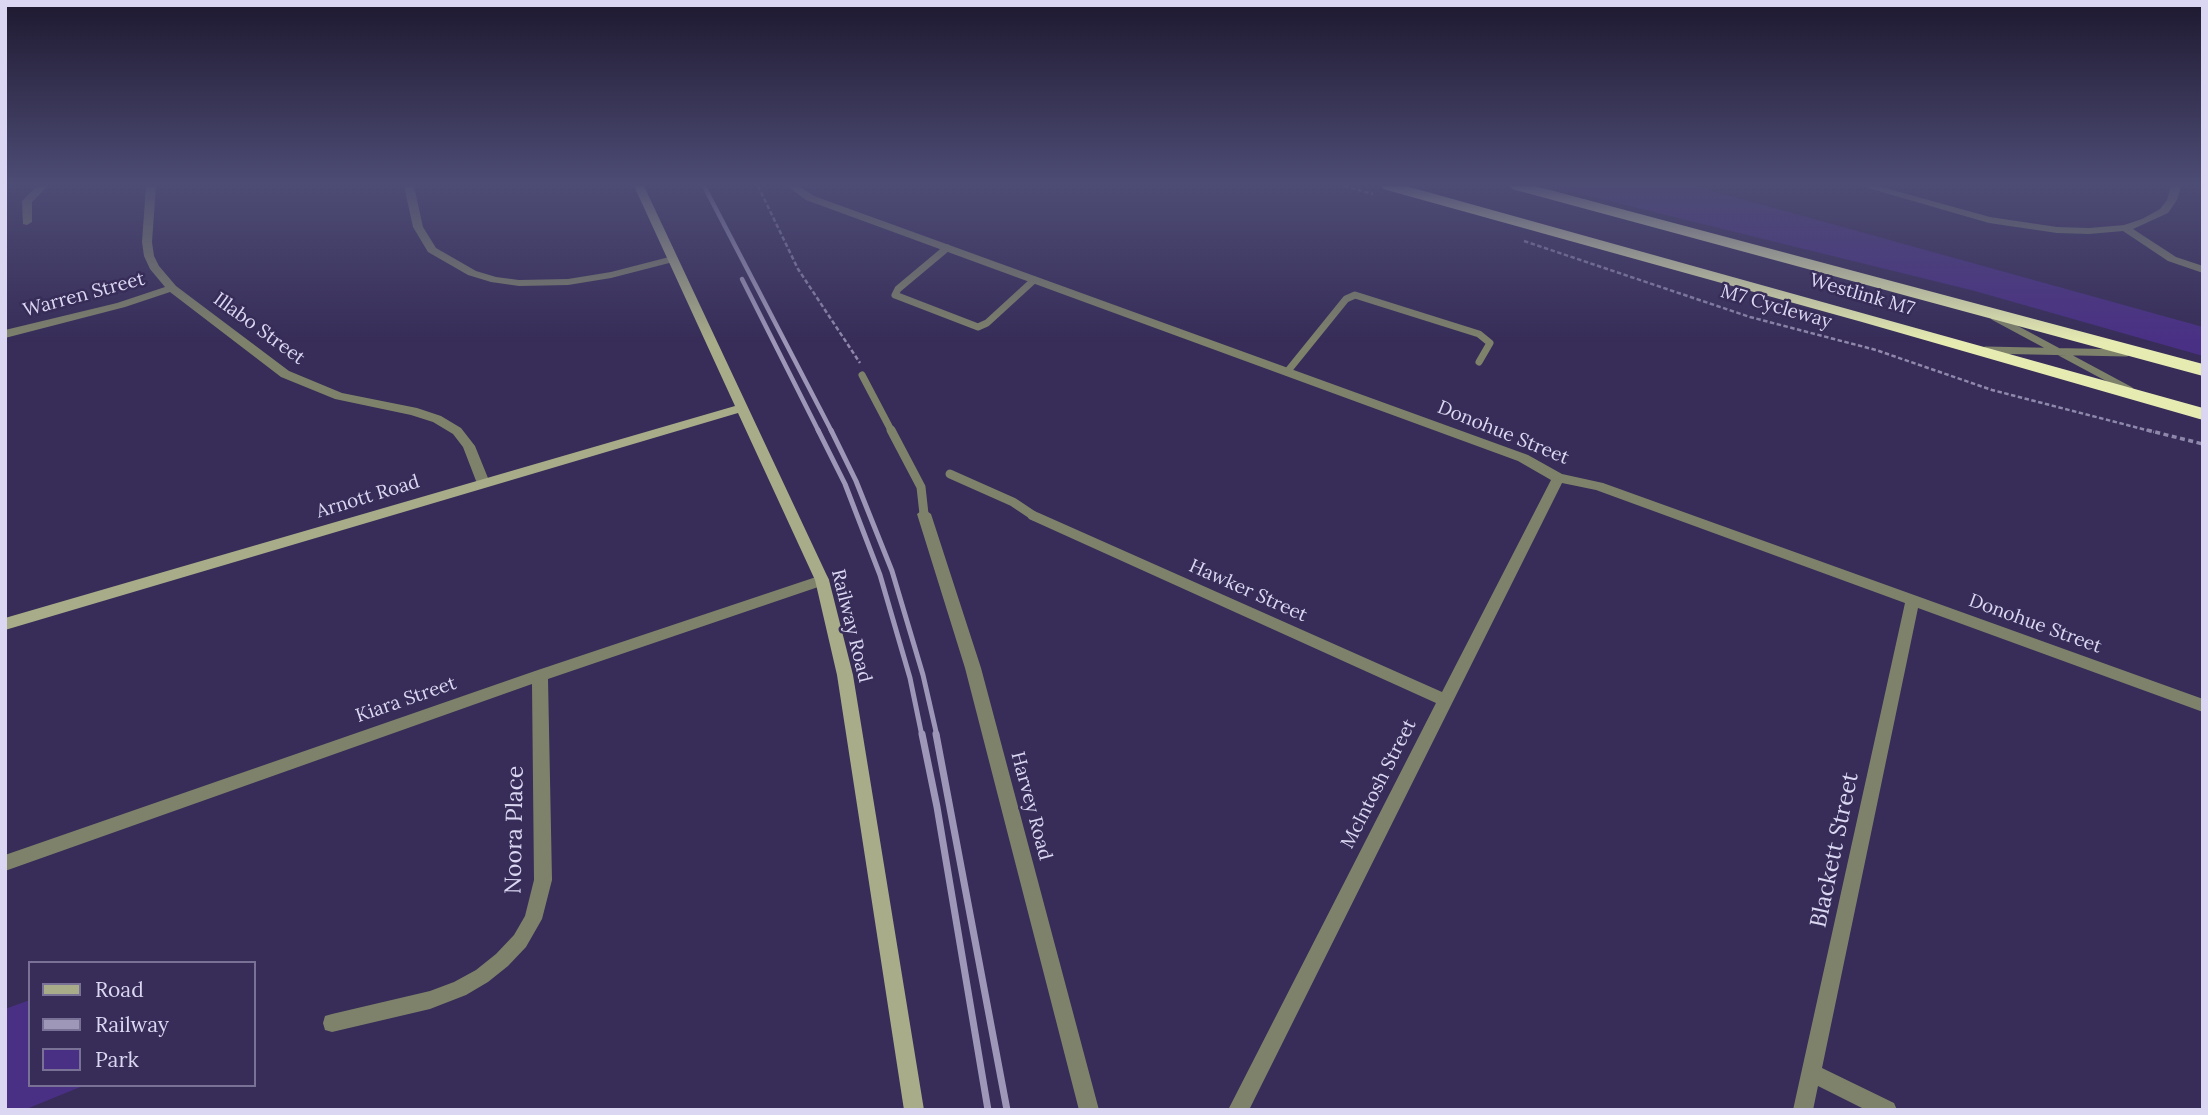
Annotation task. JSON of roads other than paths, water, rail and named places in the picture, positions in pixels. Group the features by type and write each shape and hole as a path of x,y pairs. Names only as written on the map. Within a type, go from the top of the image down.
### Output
{"highway":[{"name":"Westlink M7","path":"1561,238 1980,350 2203,414"},
{"name":"Westlink M7","path":"1713,238 2203,370"}],"street":[{"name":"Illabo Street","path":"150,238 149,256 154,267 172,288 285,374 339,396 413,411 437,419 457,431 469,446 483,483"},
{"path":"425,238 432,250 472,273 519,283 568,282 673,260"},
{"name":"Railway Road","path":"663,238 822,580 845,675 914,1110"},
{"name":"Donohue Street","path":"920,238 1523,458 1558,478 1598,486 2203,706"},
{"path":"2140,238 2172,259 2203,270"},
{"name":"Warren Street","path":"5,334 121,305 172,288"},
{"name":"Arnott Road","path":"5,625 741,408"},
{"name":"McIntosh Street","path":"1238,1110 1558,478"},
{"name":"Harvey Road","path":"924,514 973,668 1089,1110"},
{"name":"Hawker Street","path":"1034,516 1446,700"},
{"name":"Kiara Street","path":"5,863 540,675 822,580"},
{"name":"Blackett Street","path":"1803,1110 1913,600"},
{"name":"Noora Place","path":"332,1024 430,1000 458,989 482,976 520,941 533,919 543,880 540,675"},
{"path":"1810,1072 1887,1110"}],"lane":[{"path":"947,248 898,289 895,295 978,327 987,323 1034,280"},
{"path":"1287,372 1346,299 1355,295 1479,334 1490,343 1479,362"},
{"path":"1977,308 2141,396"},
{"path":"1980,350 2145,353"},
{"path":"862,375 921,487 924,514"},
{"path":"950,474 1013,502 1034,516"}],"railway":[{"path":"731,238 832,431"},
{"path":"742,279 819,432"},
{"path":"832,431 856,481 892,571 923,675 937,736"},
{"path":"819,432 845,484 880,575 910,678 922,736"},
{"path":"922,734 937,807 988,1110"},
{"path":"936,734 1007,1110"}]}
